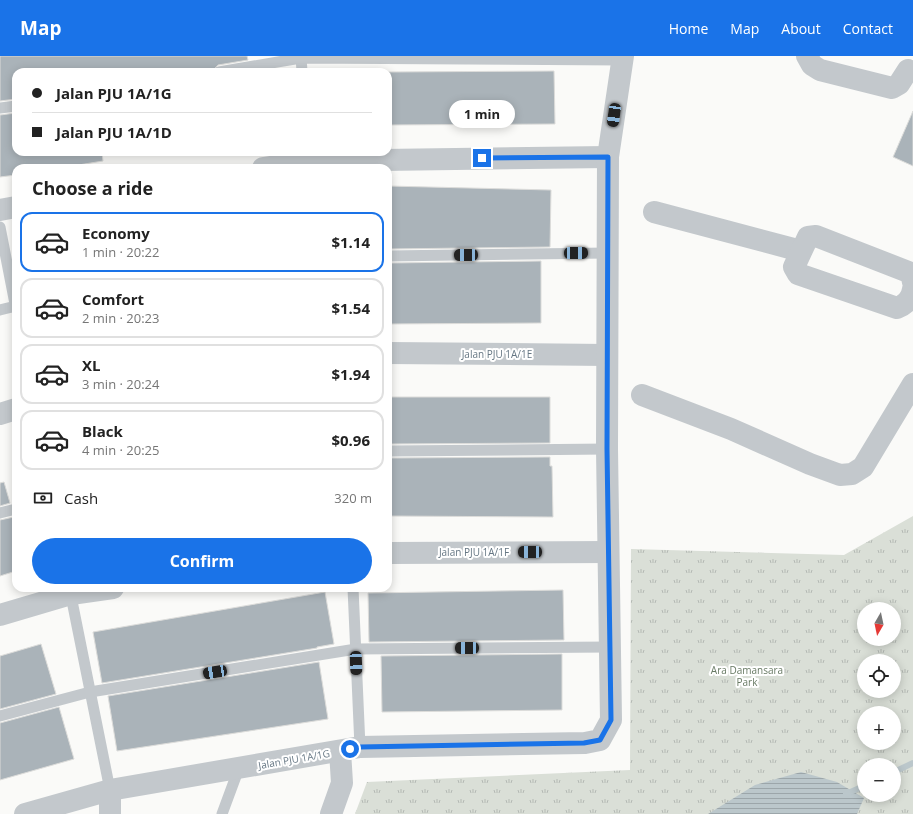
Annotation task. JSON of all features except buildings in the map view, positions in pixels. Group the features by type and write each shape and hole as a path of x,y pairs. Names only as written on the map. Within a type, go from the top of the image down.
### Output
{"street":[{"path":"807,56 812,65 820,70 892,88 899,84 906,66"},
{"name":"Jalan PJU 1A/1G","path":"25,814 110,790 350,749 584,743 600,740 611,720 607,449 608,157 623,58"},
{"path":"286,164 309,160 608,157"},
{"path":"0,210 12,208"},
{"path":"654,212 800,251"},
{"path":"816,236 911,273 913,289 904,305 897,308 798,274 794,267 800,251 808,237 816,236"},
{"name":"Jalan PJU 1A/1E","path":"392,353 607,355"},
{"path":"642,395 731,429 810,464 840,475 852,474 863,468 913,384"},
{"path":"0,414 12,410"},
{"name":"Jalan PJU 1A/1F","path":"392,553 608,552"},
{"path":"0,615 67,592"},
{"path":"331,814 342,783 350,749"},
{"path":"110,790 110,814"}],"lane":[{"path":"241,68 301,57 623,58"},
{"path":"301,57 302,68"},
{"path":"0,108 12,106"},
{"path":"0,227 12,287"},
{"path":"392,256 608,253"},
{"path":"0,310 12,308"},
{"path":"392,451 607,449"},
{"path":"0,513 12,510"},
{"path":"70,592 110,790"},
{"path":"350,749 356,649 353,592"},
{"path":"0,716 90,692 356,649 610,647"},
{"path":"222,814 239,768"}],"green space":[{"name":"Ara Damansara Park","path":"913,516 913,814 355,814 367,782 630,770 631,549 844,555"}],"shaded area":[{"path":"801,772 837,782 857,794 857,802 862,802 857,814 708,814 755,785"}],"waterway":[{"path":"901,769 913,763"},
{"path":"846,794 857,789"}],"route":[{"path":"350,749 360,747 584,743 600,740 611,720 607,449 608,157 482,158"}]}
